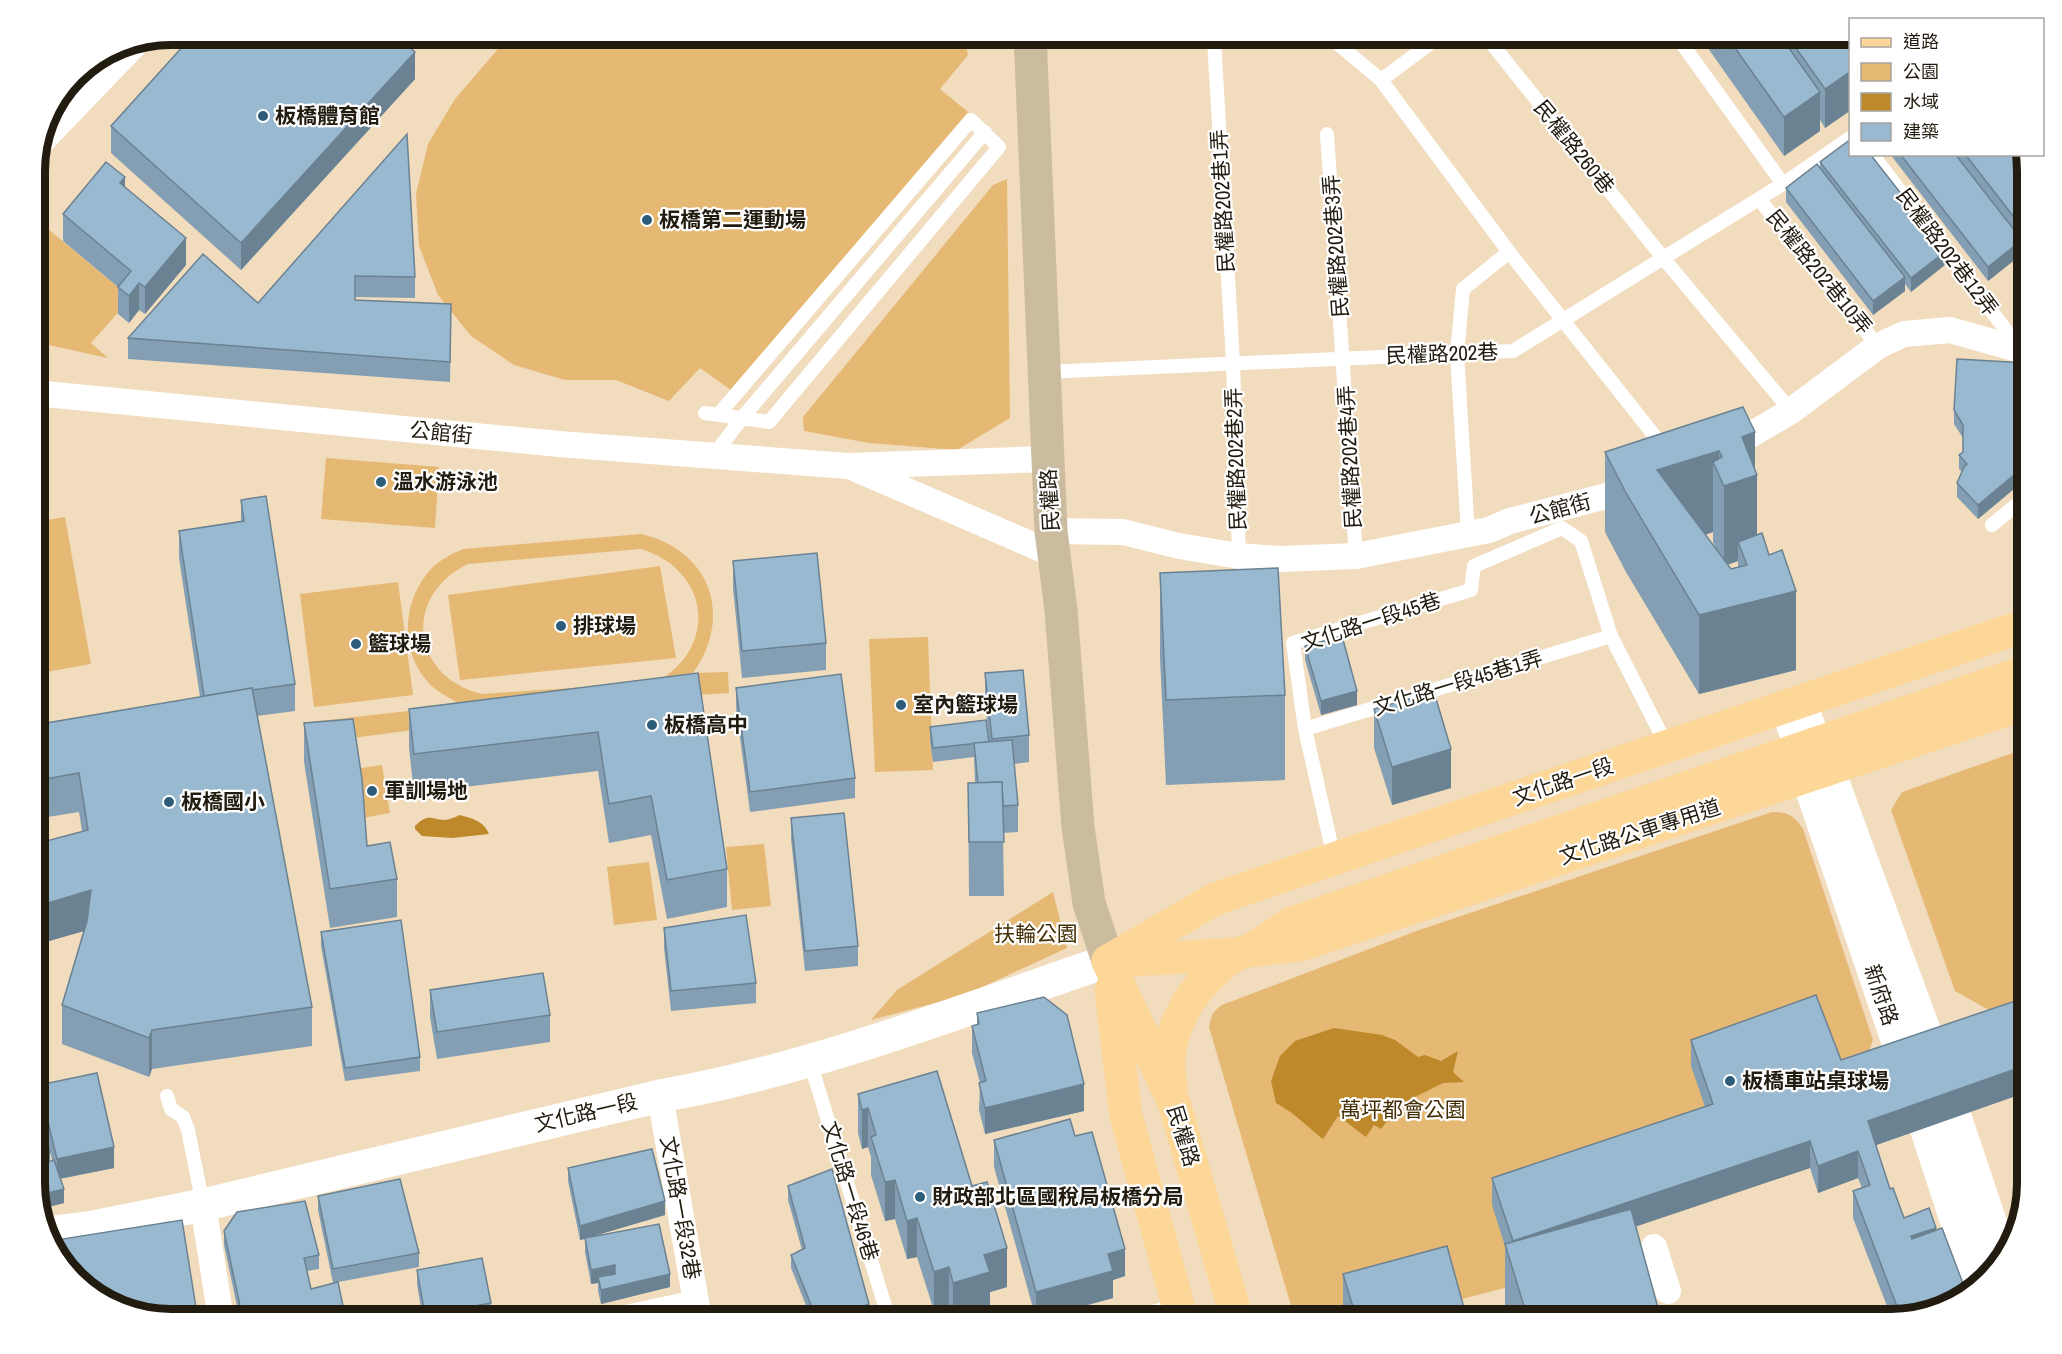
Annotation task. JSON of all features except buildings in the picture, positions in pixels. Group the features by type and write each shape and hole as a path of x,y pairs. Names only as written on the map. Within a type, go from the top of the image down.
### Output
{"main road":[{"name":"民權路","path":"1030,45 1052,543 1061,609 1078,827 1089,903 1108,961 1174,1103 1234,1309"},
{"name":"文化路一段","path":"1108,961 1215,898 2017,629"},
{"path":"1813,760 2017,676"},
{"name":"文化路公車專用道","path":"1244,952 1300,945 1813,760 2017,706"},
{"name":"文化路一段","path":"1108,961 1244,952"},
{"path":"1174,1103 1169,1060 1172,1039 1179,1018 1198,986 1222,963 1244,952"},
{"name":"民權路","path":"1108,961 1126,1116 1179,1309"}],"street":[{"path":"52,130 125,54"},
{"path":"1704,462 1791,411 1878,346 1904,334 1950,330 2017,348"},
{"name":"公館街","path":"45,394 560,444 848,466"},
{"path":"848,466 1047,459"},
{"path":"848,466 1052,543"},
{"name":"公館街","path":"1052,543 1123,532 1179,546 1239,556 1279,559 1356,556 1489,530 1510,522 1558,510 1667,468"},
{"name":"新府路","path":"1793,704 1813,760 1901,1052 1975,1277"},
{"name":"新府路","path":"1813,760 1955,1083 1999,1247"},
{"name":"文化路一段","path":"56,1232 203,1205 660,1096 716,1086 810,1062 1108,961"},
{"name":"文化路一段32巷","path":"660,1096 697,1308"},
{"path":"203,1205 219,1309"},
{"path":"1654,1247 1668,1292"}],"lane":[{"name":"民權路202巷1弄","path":"1214,45 1233,362"},
{"path":"1339,45 1381,80 1509,252 1562,319 1667,468"},
{"path":"1381,80 1428,45"},
{"name":"民權路260巷","path":"1493,45 1664,259 1791,411"},
{"path":"1683,45 1782,184"},
{"path":"971,120 984,132 999,147 769,422 711,413 971,120"},
{"path":"714,455 742,418 984,132"},
{"name":"民權路202巷3弄","path":"1328,134 1344,358"},
{"name":"民權路202巷","path":"1045,372 1513,351 1760,199 1849,139"},
{"name":"民權路202巷12弄","path":"1874,156 2017,341"},
{"name":"民權路202巷10弄","path":"1760,199 1878,346"},
{"path":"1468,534 1457,354 1463,289 1509,252"},
{"name":"民權路202巷4弄","path":"1344,358 1356,556"},
{"name":"民權路202巷2弄","path":"1233,362 1239,556"},
{"path":"1992,525 2017,505"},
{"name":"文化路一段45巷","path":"1334,858 1305,729 1293,643 1471,590 1474,566 1562,528 1581,541 1611,636"},
{"path":"1611,636 1667,747"},
{"name":"文化路一段45巷1弄","path":"1305,729 1611,636"},
{"name":"文化路一段46巷","path":"810,1062 887,1309"},
{"path":"166,1095 171,1109 183,1117 188,1130 203,1205"}],"green space":[{"name":"板橋第二運動場","path":"501,45 966,45 968,55 940,89 968,112 731,390 700,368 669,401 616,380 565,380 514,365 471,336 438,295 419,246 416,194 428,144 455,99"},
{"path":"1007,179 1010,418 957,450 869,443 804,431 803,417 993,185"},
{"path":"45,226 131,298 91,343 108,358 45,344"},
{"name":"溫水游泳池","path":"326,458 439,467 435,528 321,519"},
{"path":"65,517 91,664 45,672 45,520"},
{"path":"641,534 665,542 684,554 699,570 708,588 713,608 712,629 705,651 693,673 728,672 729,693 665,697 322,742 319,721 462,705 434,688 423,675 414,661 408,629 409,612 421,581 439,562 463,549","holes":["640,549 656,555 683,575 697,603 698,619 696,636 688,653 659,682 482,694 458,685 441,671 429,654 424,635 425,615 432,595 447,578 468,564"]},
{"name":"排球場","path":"660,566 676,658 460,680 448,595"},
{"name":"籃球場","path":"398,582 413,695 314,707 300,594"},
{"name":"室內籃球場","path":"928,637 933,770 875,772 869,639"},
{"path":"2017,752 2017,1000 1989,1010 1955,991 1891,810 1902,792"},
{"name":"軍訓場地","path":"382,765 390,813 362,818 354,769"},
{"name":"萬坪都會公園","path":"1772,812 1782,813 1797,820 1803,829 1873,1040 1865,1062 1769,1098 1584,1267 1425,1309 1292,1309 1209,1027 1212,1017 1216,1009 1222,1005 1419,930"},
{"path":"764,844 771,906 732,910 726,847"},
{"path":"649,862 657,920 614,925 607,867"},
{"name":"扶輪公園","path":"1053,892 1067,948 965,995 871,1020 897,990"}],"water":[{"path":"460,815 481,823 489,834 452,838 422,836 415,829 419,822 426,818 446,820"},
{"path":"1334,1028 1382,1035 1395,1040 1418,1057 1425,1055 1441,1061 1458,1051 1453,1072 1464,1082 1443,1083 1415,1097 1397,1109 1381,1129 1374,1125 1366,1137 1338,1116 1323,1139 1295,1115 1276,1103 1271,1081 1280,1056 1295,1041"}],"place":[{"name":"板橋體育館","path":"263,116"},
{"name":"板橋第二運動場","path":"647,220"},
{"name":"溫水游泳池","path":"381,482"},
{"name":"排球場","path":"561,626"},
{"name":"籃球場","path":"356,644"},
{"name":"室內籃球場","path":"901,705"},
{"name":"板橋高中","path":"652,725"},
{"name":"軍訓場地","path":"372,791"},
{"name":"板橋國小","path":"169,802"},
{"name":"板橋車站桌球場","path":"1730,1081"},
{"name":"財政部北區國稅局板橋分局","path":"920,1197"}]}
